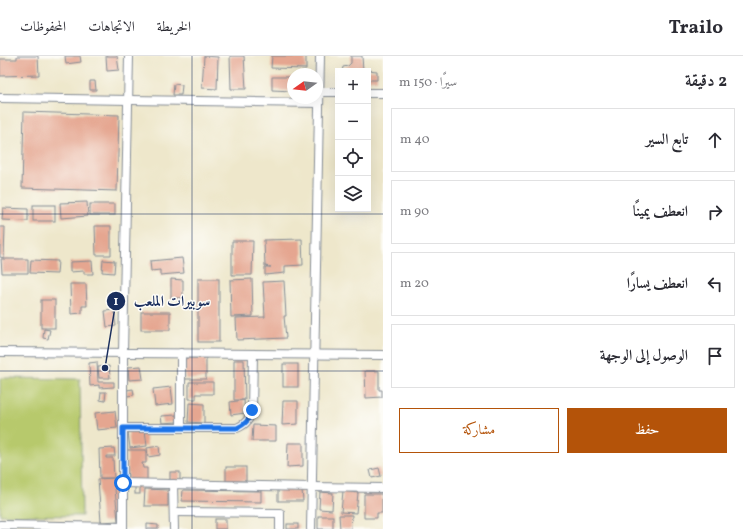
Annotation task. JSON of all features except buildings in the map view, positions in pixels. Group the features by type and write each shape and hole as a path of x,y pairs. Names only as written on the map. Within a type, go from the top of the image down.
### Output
{"street":[{"path":"0,525 123,528 123,353 129,56"},
{"path":"320,56 320,68"},
{"path":"323,92 335,92"},
{"path":"371,93 383,93"},
{"path":"0,98 287,102"},
{"path":"311,529 319,104"},
{"path":"0,352 383,355"},
{"path":"181,353 181,428"},
{"path":"123,428 237,428 245,425 250,418 252,410 253,354"},
{"path":"123,483 312,488 383,488"},
{"path":"173,484 174,529"},
{"path":"174,512 280,513 280,529"}],"green space":[{"path":"0,378 80,379 82,516 0,515"}],"place":[{"name":"سوبيرات الملعب","path":"105,368"}],"route":[{"path":"123,483 123,428 237,428 245,425 250,418 252,410"}]}
